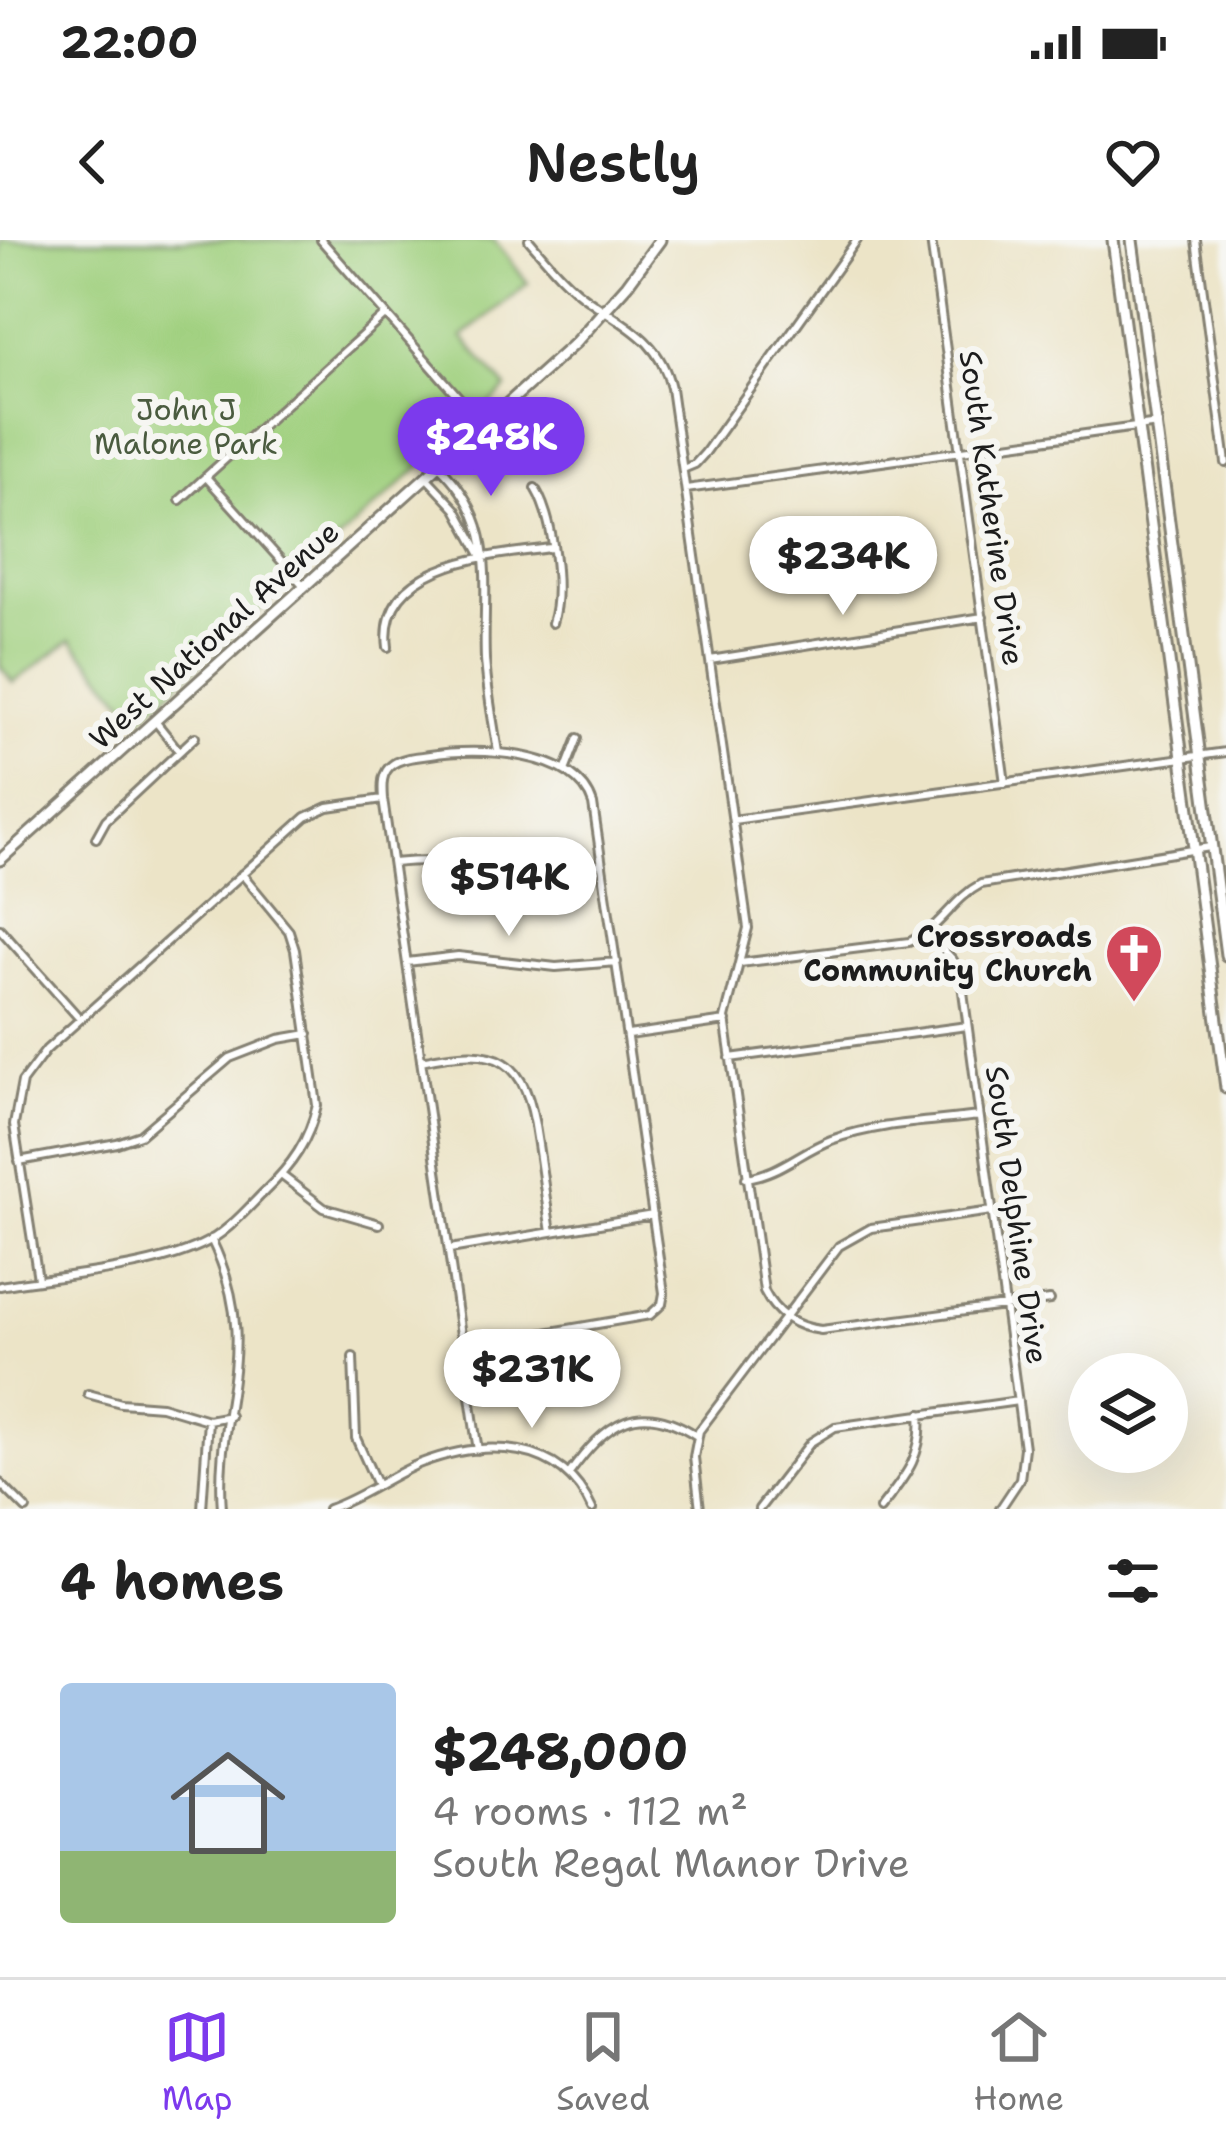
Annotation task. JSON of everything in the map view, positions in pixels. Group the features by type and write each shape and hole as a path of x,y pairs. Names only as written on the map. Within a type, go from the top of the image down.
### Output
{"main road":[{"name":"West National Avenue","path":"0,860 606,310 660,240"},
{"path":"1113,240 1226,1088"},
{"path":"1132,240 1226,955"}],"street":[{"path":"321,240 483,425"},
{"path":"529,240 579,293 629,324 662,358 671,388 748,928 726,1021 760,1281 769,1301 795,1324 821,1330 1050,1300"},
{"path":"683,469 704,453 857,240"},
{"name":"South Katherine Drive","path":"931,240 1005,783"},
{"path":"1196,240 1226,464"},
{"path":"180,500 386,314"},
{"path":"686,489 1157,424"},
{"path":"439,466 462,491 484,541 487,679 498,752"},
{"path":"206,477 305,587"},
{"path":"426,477 456,509 483,556"},
{"path":"535,488 547,511 557,599 552,623"},
{"path":"388,647 389,616 407,592 440,569 483,556 551,548"},
{"path":"710,660 983,616"},
{"path":"155,721 178,751"},
{"path":"96,838 106,820 195,737"},
{"path":"565,771 578,738"},
{"path":"463,1347 643,1317 660,1307 664,1293 590,794 565,771 498,752 462,751 398,761 384,774 383,799 478,1450"},
{"path":"733,820 1226,752"},
{"path":"38,1279 14,1125 16,1101 29,1070 80,1019 319,809 383,799"},
{"path":"740,963 900,944 928,933 960,897 982,884 1210,847"},
{"path":"393,863 454,859 550,869 602,864"},
{"path":"0,1286 170,1255 211,1239 300,1152 312,1129 316,1105 289,931 242,874"},
{"path":"0,929 80,1019"},
{"name":"South Delphine Drive","path":"928,933 958,972 1018,1401 1024,1459 1020,1479 1003,1505"},
{"path":"407,962 458,956 556,967 616,962"},
{"path":"627,1035 726,1021"},
{"path":"730,1058 968,1026"},
{"path":"19,1161 140,1136 230,1058 279,1039 308,1034"},
{"path":"422,1061 475,1053 502,1061 521,1078 532,1106 551,1232"},
{"path":"746,1178 768,1174 813,1147 844,1136 980,1116"},
{"path":"281,1175 324,1208 379,1224"},
{"path":"700,1509 694,1456 698,1436 838,1246 871,1228 992,1211"},
{"path":"449,1249 653,1215"},
{"path":"211,1239 235,1306 238,1351 222,1509"},
{"path":"353,1357 356,1438 377,1485"},
{"path":"88,1394 161,1406 208,1420 230,1417"},
{"path":"759,1509 823,1433 844,1425 1018,1401"},
{"path":"880,1509 917,1457 920,1414"},
{"path":"568,1474 600,1435 625,1420 663,1418 698,1436"},
{"path":"202,1509 208,1420"},
{"path":"328,1509 421,1463 478,1450 526,1451 547,1459 568,1474 592,1509"},
{"path":"0,1483 26,1509"},
{"path":"1003,1505 1015,1509"}],"green space":[{"name":"John J Malone Park","path":"0,240 494,240 528,283 462,337 507,388 140,719 71,640 13,683 0,665"}],"place":[{"name":"Crossroads Community Church","path":"1134,1004"}]}
